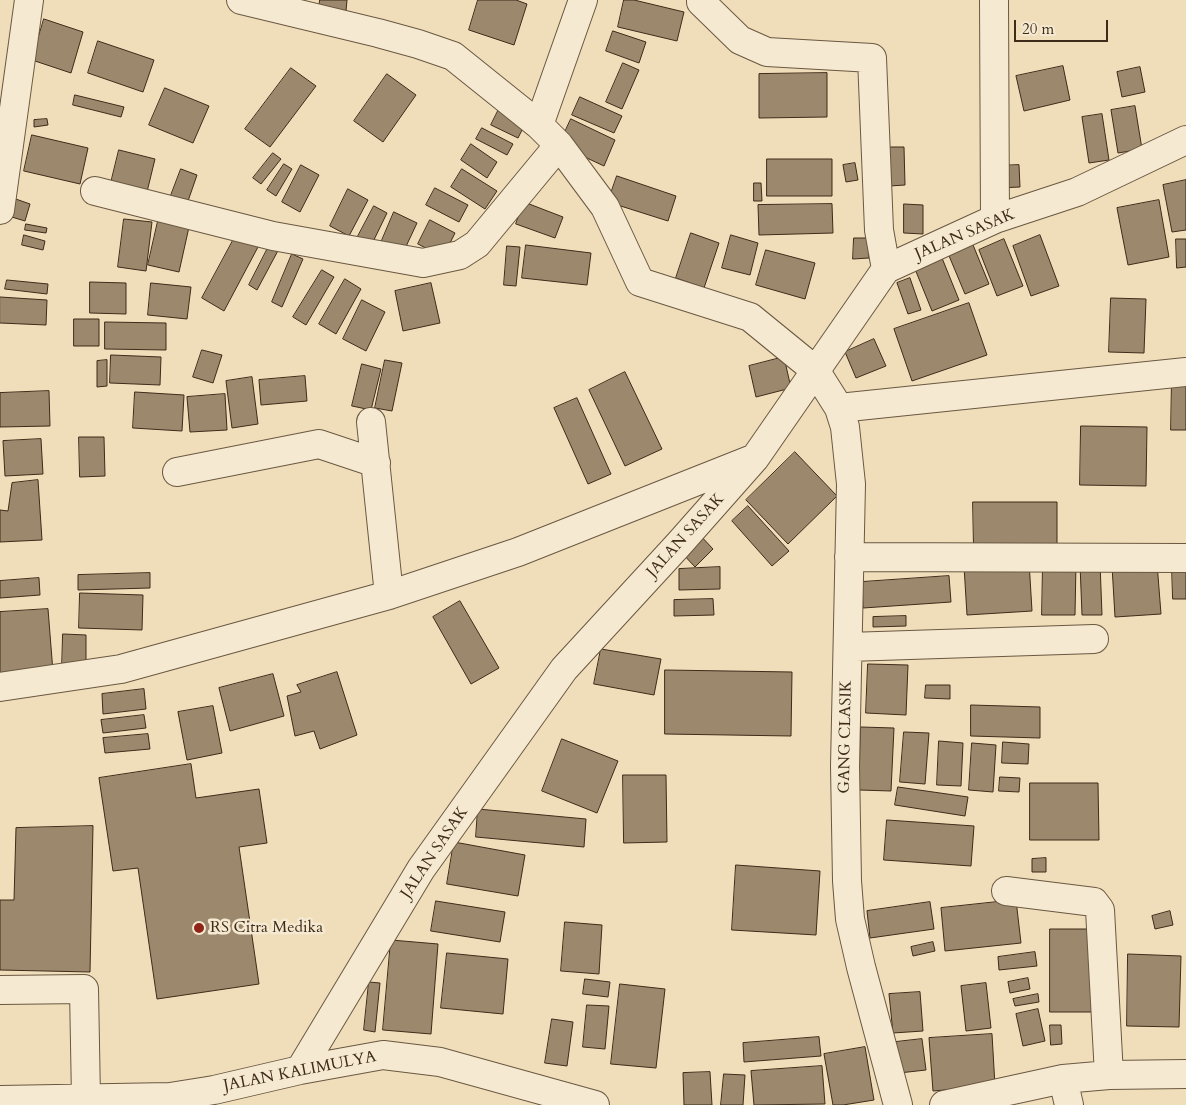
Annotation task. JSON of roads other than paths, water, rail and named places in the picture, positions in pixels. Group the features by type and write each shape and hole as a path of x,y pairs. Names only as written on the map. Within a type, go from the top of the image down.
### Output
{"street":[{"path":"0,210 29,0"},
{"name":"GANG CLASIK","path":"241,0 280,4 453,56 539,126 559,145 605,207 640,282 750,317 815,370 839,408 845,427 852,484 844,766 847,881 850,919 898,1105"},
{"path":"539,126 562,65 583,0"},
{"path":"701,0 740,40 767,52 872,58 878,230 886,269"},
{"path":"994,0 995,219"},
{"name":"JALAN SASAK","path":"300,1070 422,869 564,669 755,458 886,269 995,219 1077,192 1186,140"},
{"path":"95,191 273,236 423,264 460,254 477,244 559,145"},
{"path":"839,408 1186,372"},
{"path":"371,422 389,596"},
{"path":"177,472 320,444 376,463"},
{"path":"0,687 121,669 389,596 518,552 755,458"},
{"path":"849,557 1186,558"},
{"path":"848,647 1094,640"},
{"path":"1006,891 1094,902 1100,910 1109,1074"},
{"path":"0,990 84,988 86,1099"},
{"name":"JALAN KALIMULYA","path":"0,1100 86,1099 170,1101 300,1070 383,1055 440,1062 594,1105"},
{"path":"944,1105 1066,1092 1109,1074 1186,1074"}],"place":[{"name":"RS Citra Medika","path":"199,928"}]}
